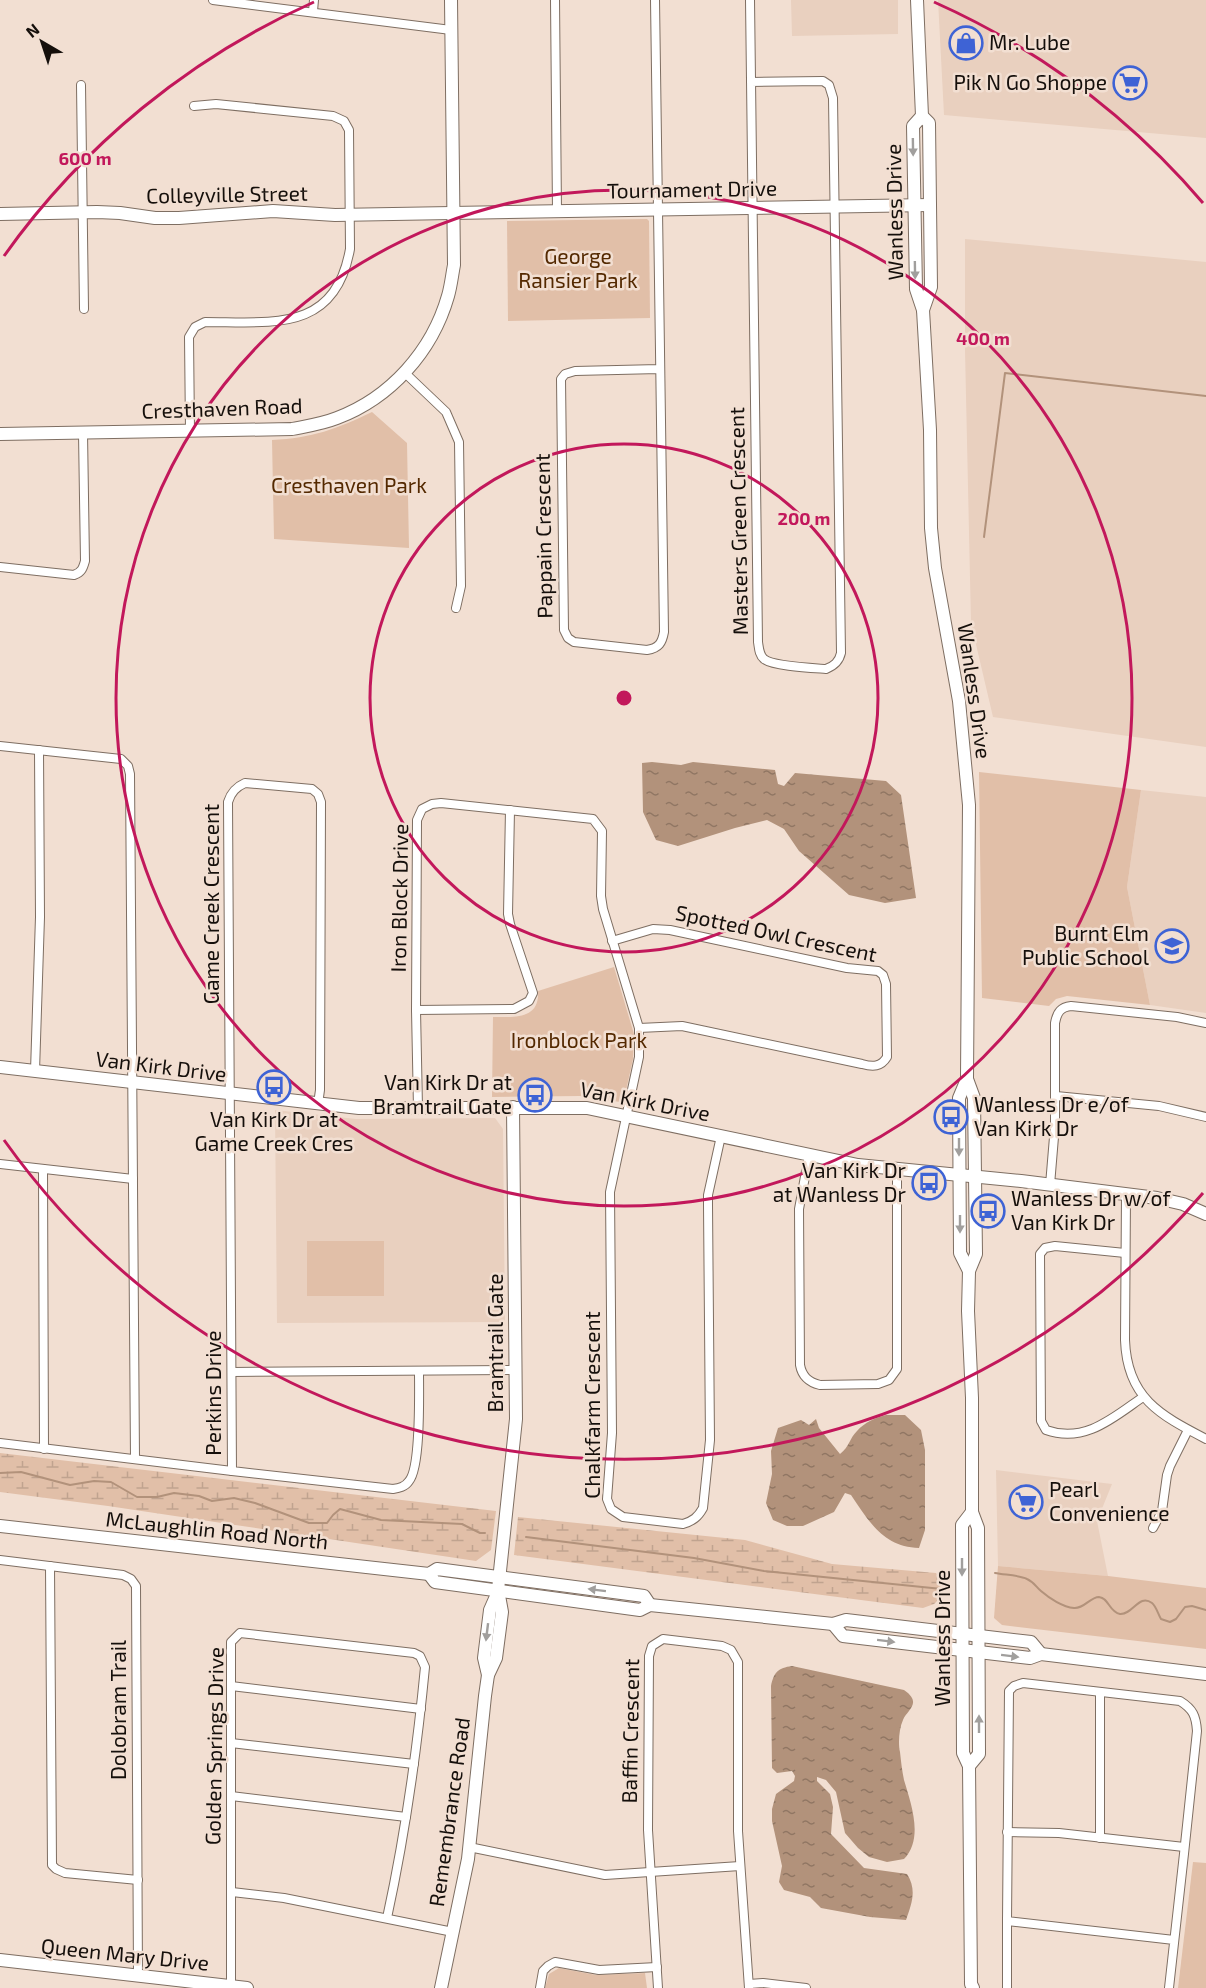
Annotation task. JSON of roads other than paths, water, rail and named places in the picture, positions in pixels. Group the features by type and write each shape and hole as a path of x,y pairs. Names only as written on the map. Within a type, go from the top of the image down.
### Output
{"main road":[{"name":"Cresthaven Road","path":"0,434 292,429 338,418 369,402 405,373 430,339 448,295 454,265 451,0"},
{"name":"Wanless Drive","path":"917,0 922,116 929,123 931,287 923,310"},
{"name":"Wanless Drive","path":"922,116 913,126 914,206 916,289 923,310 930,430 931,528 935,568 959,701 969,805 967,1079 974,1098 976,1254 969,1271 968,1311 972,1398 972,1512 978,1528 979,1636 979,1754 969,1766"},
{"name":"Tournament Drive","path":"454,212 930,205"},
{"name":"Colleyville Street","path":"0,214 120,213 171,218 273,211 350,214 454,212"},
{"name":"Van Kirk Drive","path":"0,1067 132,1084 359,1108 570,1107 598,1109 858,1165 959,1174 1171,1201 1206,1214"},
{"name":"Wanless Drive","path":"967,1079 959,1098 959,1174 960,1253 969,1271"},
{"name":"Bramtrail Gate","path":"498,1590 515,1438 513,1107"},
{"name":"Wanless Drive","path":"971,1987 969,1766 963,1753 962,1525 972,1512"},
{"name":"McLaughlin Road North","path":"0,1526 429,1574 437,1569 644,1596 650,1605"},
{"name":"McLaughlin Road North","path":"429,1574 435,1582 640,1610 650,1605 833,1624 846,1620 1031,1642 1041,1653"},
{"name":"Remembrance Road","path":"441,1988 469,1847 488,1675 484,1658 490,1610 498,1590"},
{"name":"McLaughlin Road North","path":"833,1624 843,1636 1030,1659 1041,1653 1206,1674"},
{"name":"Queen Mary Drive","path":"0,1960 246,1988"}],"street":[{"path":"213,0 451,30"},
{"path":"313,11 314,0"},
{"path":"555,0 557,211"},
{"path":"655,0 659,369"},
{"path":"750,0 753,208"},
{"path":"751,82 814,80 823,81 829,85 833,98 834,208"},
{"path":"81,86 84,309"},
{"path":"190,431 189,337 192,331 205,322 284,321 306,315 320,307 341,282 350,249 349,130 344,121 333,116 216,104 194,106"},
{"name":"Masters Green Crescent","path":"753,208 759,650 761,656 770,662 826,669 838,662 841,653 834,208"},
{"name":"Pappain Crescent","path":"659,369 663,638 660,645 647,650 574,642 568,638 564,630 561,379 566,374 575,371 659,369"},
{"path":"405,373 446,412 459,441 462,586 456,608"},
{"path":"0,567 74,575 83,568 85,561 83,433"},
{"path":"0,746 121,759 126,762 130,770 135,1459"},
{"path":"35,1071 40,917 39,750"},
{"name":"Game Creek Crescent","path":"230,1094 228,802 231,793 245,783 312,789 318,794 321,802 320,1090 318,1104"},
{"name":"Iron Block Drive","path":"418,1108 417,820 422,809 441,803 587,818 600,826 603,839 602,896 612,941 639,1028 639,1057 626,1115"},
{"path":"416,1010 514,1009 530,1001 533,993 508,914 510,810"},
{"name":"Spotted Owl Crescent","path":"612,941 653,929 670,930 847,969 873,970 881,973 886,981 887,1053 885,1061 873,1067 682,1026 639,1028"},
{"path":"1050,1185 1055,1125 1055,1023 1057,1013 1066,1006 1156,1014 1206,1023"},
{"name":"Perkins Drive","path":"230,1094 232,1471 393,1489 402,1487 414,1475 419,1427 419,1371"},
{"path":"1056,1096 1160,1106 1206,1117"},
{"name":"Chalkfarm Crescent","path":"626,1115 610,1192 612,1433 607,1499 611,1509 623,1517 683,1524 697,1517 703,1508 710,1440 708,1195 721,1136"},
{"path":"809,1155 798,1209 800,1365 805,1377 814,1384 820,1385 878,1384 889,1380 897,1369 897,1168"},
{"path":"0,1164 133,1179"},
{"path":"43,1169 44,1449"},
{"path":"1125,1195 1127,1360 1143,1397 1160,1414 1206,1439"},
{"path":"1125,1253 1055,1246 1046,1248 1040,1254 1041,1421 1046,1430 1056,1433 1086,1432 1109,1421 1143,1397"},
{"path":"232,1372 516,1370"},
{"path":"1153,1528 1162,1511 1167,1475 1188,1430"},
{"path":"0,1443 232,1471"},
{"name":"Dolobram Trail","path":"0,1560 123,1575 131,1579 136,1586 138,1976"},
{"path":"50,1566 52,1865 65,1873 138,1880"},
{"name":"Golden Springs Drive","path":"231,1987 231,1642 240,1633 414,1653 420,1656 425,1667 421,1709 406,1817 387,1918"},
{"name":"Baffin Crescent","path":"658,1988 648,1830 649,1656 652,1646 663,1639 722,1646 732,1650 737,1658 738,1831 749,1986"},
{"path":"1007,1988 1009,1691 1014,1686 1023,1683 1180,1701 1190,1707 1196,1717 1197,1731 1169,1988"},
{"path":"231,1686 421,1709"},
{"path":"1100,1692 1100,1838"},
{"path":"231,1743 414,1764"},
{"path":"231,1796 406,1817"},
{"path":"1007,1832 1059,1833 1185,1847"},
{"path":"469,1847 605,1875 740,1866"},
{"path":"232,1892 284,1898 453,1932"},
{"path":"1006,1922 1174,1940"},
{"path":"540,1988 543,1971 555,1962 599,1970 657,1967"},
{"path":"749,1986 763,1983 806,1988"}],"water":[{"path":"693,762 775,770 778,784 784,786 795,773 886,781 901,795 916,898 885,903 849,895 799,851 784,829 767,820 678,846 656,840 643,812 642,763 681,765"},
{"path":"886,1415 905,1415 921,1430 925,1450 925,1530 919,1548 907,1547 887,1538 864,1515 851,1495 845,1493 834,1512 803,1526 787,1526 773,1520 766,1503 772,1474 771,1451 778,1428 801,1420 809,1425 816,1419 819,1428 840,1454 860,1428"},
{"path":"792,1666 904,1690 912,1699 913,1703 905,1716 899,1740 904,1780 915,1831 910,1851 904,1859 887,1862 869,1857 858,1848 845,1833 836,1792 826,1780 817,1777 817,1781 830,1794 833,1807 831,1834 864,1868 907,1874 913,1891 906,1920 870,1917 821,1908 810,1897 784,1890 779,1882 782,1866 772,1821 772,1809 776,1794 794,1781 795,1776 792,1771 777,1773 772,1768 771,1686 777,1672"}],"waterway":[{"path":"984,537 1005,373 1206,396"},
{"path":"0,1473 21,1472 70,1485 94,1481 111,1482 137,1497 157,1497 174,1493 199,1496 212,1501 234,1498 255,1503 309,1523 327,1523 340,1509 381,1520 462,1524 480,1533 485,1533"},
{"path":"526,1537 694,1558 764,1571 942,1589"},
{"path":"995,1573 1027,1579 1052,1599 1074,1608 1081,1607 1099,1597 1105,1600 1113,1611 1120,1614 1129,1611 1140,1602 1147,1601 1153,1604 1161,1619 1170,1622 1176,1619 1185,1607 1192,1606 1206,1610"}],"place":[{"name":"Mr. Lube","path":"966,43"},
{"name":"Pik N Go Shoppe","path":"1130,83"},
{"name":"Burnt Elm Public School","path":"1172,946"},
{"name":"Van Kirk Dr at Game Creek Cres","path":"274,1087"},
{"name":"Van Kirk Dr at Bramtrail Gate","path":"535,1095"},
{"name":"Wanless Dr e/of Van Kirk Dr","path":"951,1117"},
{"name":"Van Kirk Dr at Wanless Dr","path":"929,1183"},
{"name":"Wanless Dr w/of Van Kirk Dr","path":"988,1211"},
{"name":"Pearl Convenience","path":"1026,1502"}],"park label":[{"name":"George Ransier Park","path":"578,269"},
{"name":"Cresthaven Park","path":"349,486"},
{"name":"Ironblock Park","path":"579,1041"}]}
